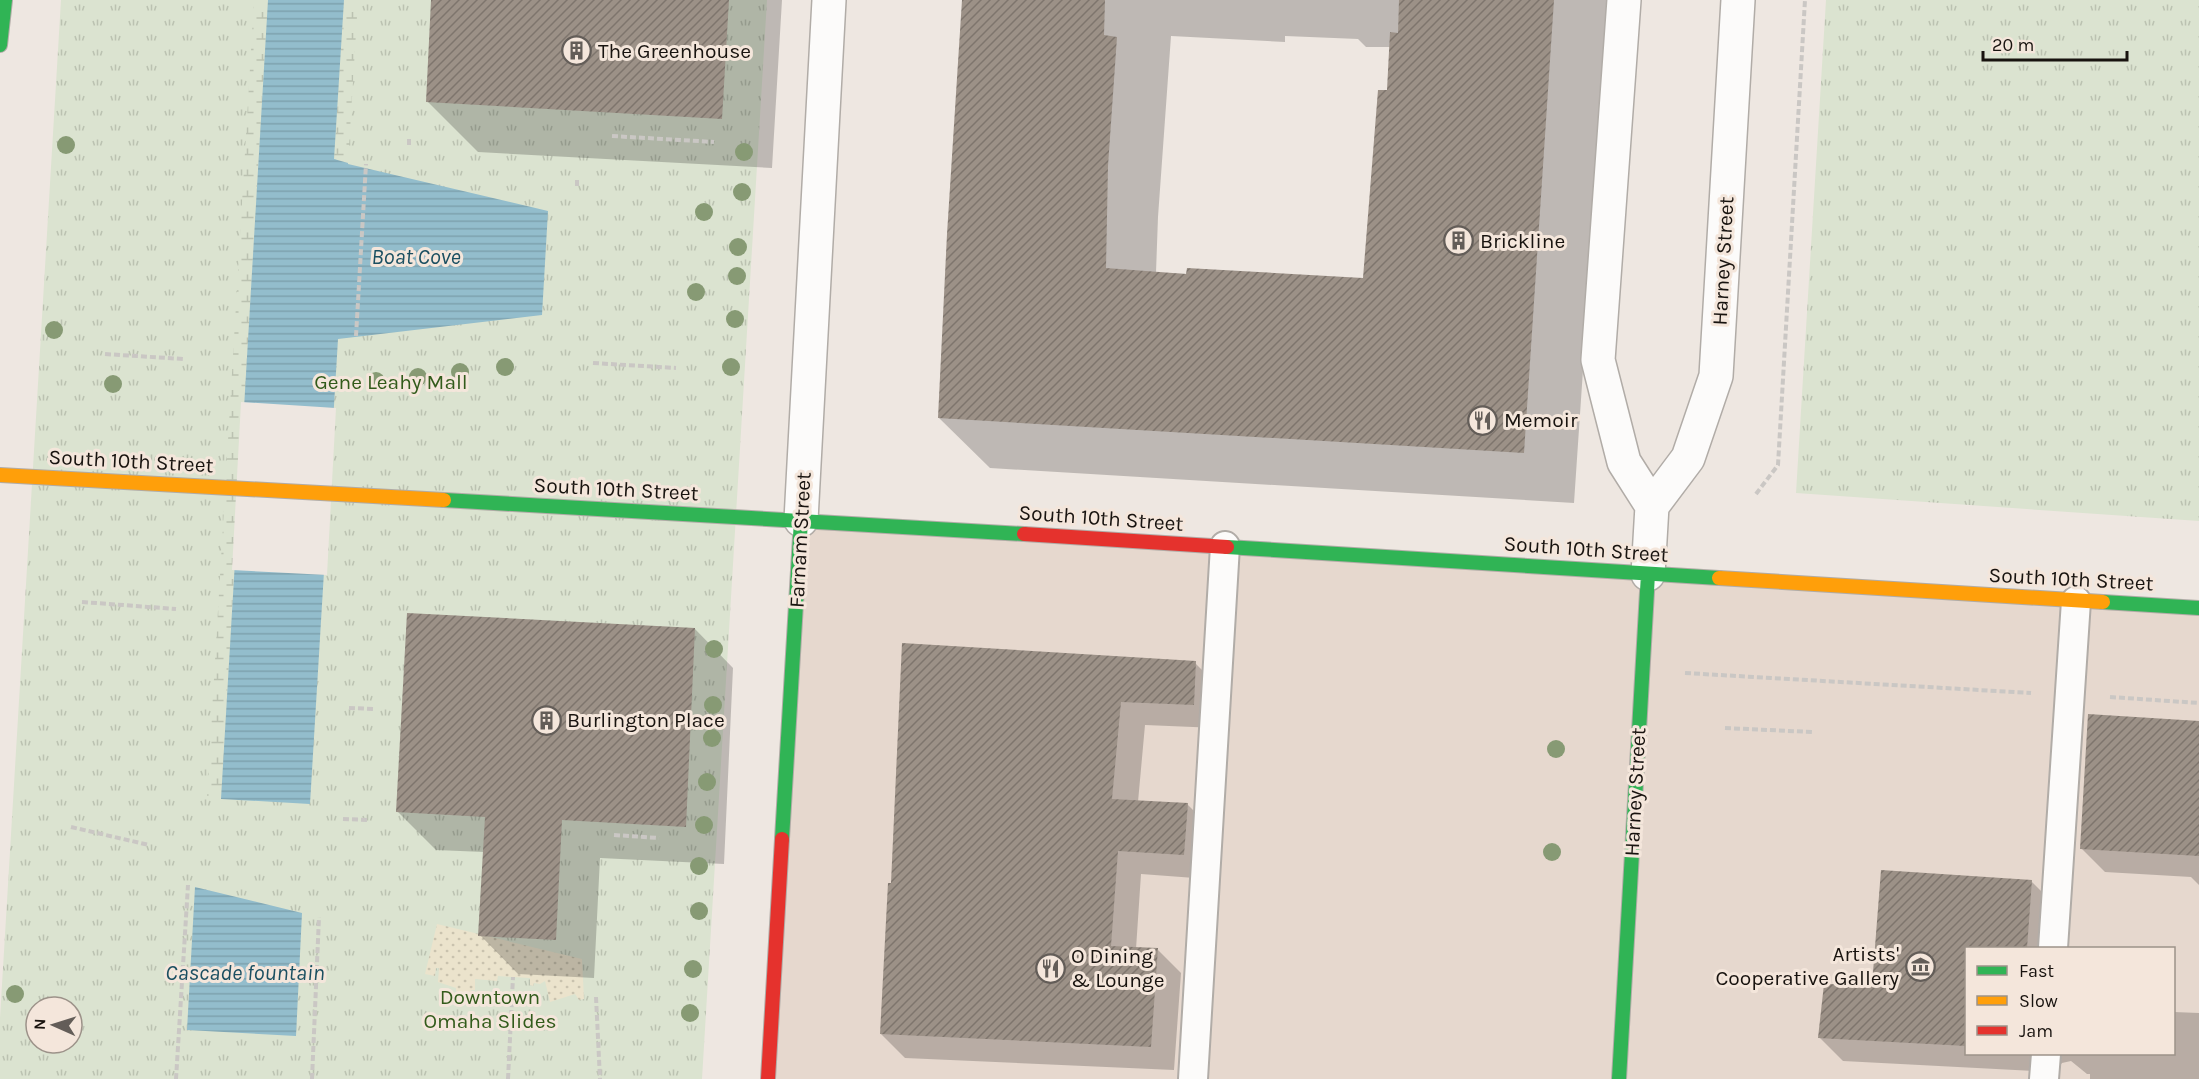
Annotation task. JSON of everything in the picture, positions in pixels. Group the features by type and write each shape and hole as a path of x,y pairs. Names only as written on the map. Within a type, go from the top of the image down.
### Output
{"main road":[{"path":"0,45 6,0"},
{"name":"South 10th Street","path":"0,474 801,520 2199,608"},
{"name":"Farnam Street","path":"768,1079 801,520"},
{"name":"Harney Street","path":"1619,1079 1648,574"}],"street":[{"name":"Farnam Street","path":"801,520 829,0"},
{"path":"1624,0 1598,360 1624,462 1652,506"},
{"name":"Harney Street","path":"1648,574 1652,506 1688,458 1716,376 1738,0"}],"lane":[{"path":"1192,1079 1225,546"},
{"path":"2053,947 2076,601"},
{"path":"2044,1079 2046,1055"}],"path":[{"path":"1756,494 1778,465 1805,0"},
{"path":"612,136 714,142"},
{"path":"409,138 409,145"},
{"path":"356,336 366,164"},
{"path":"577,179 577,186"},
{"path":"105,354 183,359"},
{"path":"593,363 676,368"},
{"path":"82,602 176,609"},
{"path":"1683,673 2199,703"},
{"path":"349,708 374,709"},
{"path":"1725,728 1812,732"},
{"path":"343,819 368,820"},
{"path":"71,827 149,845"},
{"path":"614,835 659,838"},
{"path":"176,1079 188,885"},
{"path":"312,1079 318,917"},
{"path":"508,1079 513,977"},
{"path":"596,997 600,1079"}],"shaded area":[{"path":"801,520 2199,608 2199,1079 768,1079"}],"green space":[{"name":"Gene Leahy Mall","path":"61,0 767,0 702,1079 0,1079 0,1018"},
{"path":"254,0 268,0 221,799 207,797"},
{"path":"344,0 358,0 348,163 334,159"},
{"path":"1826,0 2199,0 2199,521 1796,493"}],"sand":[{"path":"437,924 582,959 584,999 579,1000 575,994 550,1002 545,981 540,984 534,983 533,986 530,985 530,978 498,976 497,981 475,979 475,990 471,990 470,993 456,991 456,988 438,982 439,968 436,968 435,976 425,974"}],"water":[{"name":"Boat Cove","path":"268,0 344,0 334,159 548,211 542,315 338,339 310,804 221,799"},
{"name":"Cascade fountain","path":"195,887 302,913 296,1036 187,1030"}],"pier":[{"path":"241,402 336,408 327,575 232,570"}],"building":[{"name":"The Greenhouse","path":"431,0 729,0 722,119 426,102"},
{"name":"Brickline","path":"962,0 1105,0 1104,35 1117,37 1108,166 1106,268 1186,274 1187,268 1363,278 1378,90 1387,90 1390,32 1398,33 1399,0 1554,0 1524,453 938,418"},
{"name":"Burlington Place","path":"407,613 695,628 686,827 562,820 556,940 478,936 485,817 396,812"},
{"path":"902,643 1196,661 1194,705 1121,702 1112,799 1188,803 1184,855 1118,851 1111,946 1158,948 1151,1047 880,1034 888,883 891,883"},
{"path":"2088,714 2199,721 2199,856 2080,849"},
{"name":"Artists' Cooperative Gallery","path":"1881,870 2032,880 2027,947 1965,947 1965,1046 1818,1038 1824,984 1872,985"}],"traffic: fast":[{"path":"0,45 5,0"},
{"path":"444,500 1024,534"},
{"path":"782,839 801,520"},
{"path":"1227,547 1719,578"},
{"path":"1619,1079 1648,574"},
{"path":"2103,602 2199,608"}],"traffic: slow":[{"path":"0,475 444,500"},
{"path":"1719,578 2103,602"}],"traffic: jam":[{"path":"1024,534 1227,547"},
{"path":"768,1079 782,839"}],"place":[{"name":"The Greenhouse","path":"577,51"},
{"name":"Brickline","path":"1459,241"},
{"name":"Memoir","path":"1483,420"},
{"name":"Burlington Place","path":"546,720"},
{"name":"Artists' Cooperative Gallery","path":"1920,966"},
{"name":"O Dining & Lounge","path":"1050,968"}],"park label":[{"name":"Downtown Omaha Slides","path":"490,1009"}]}
